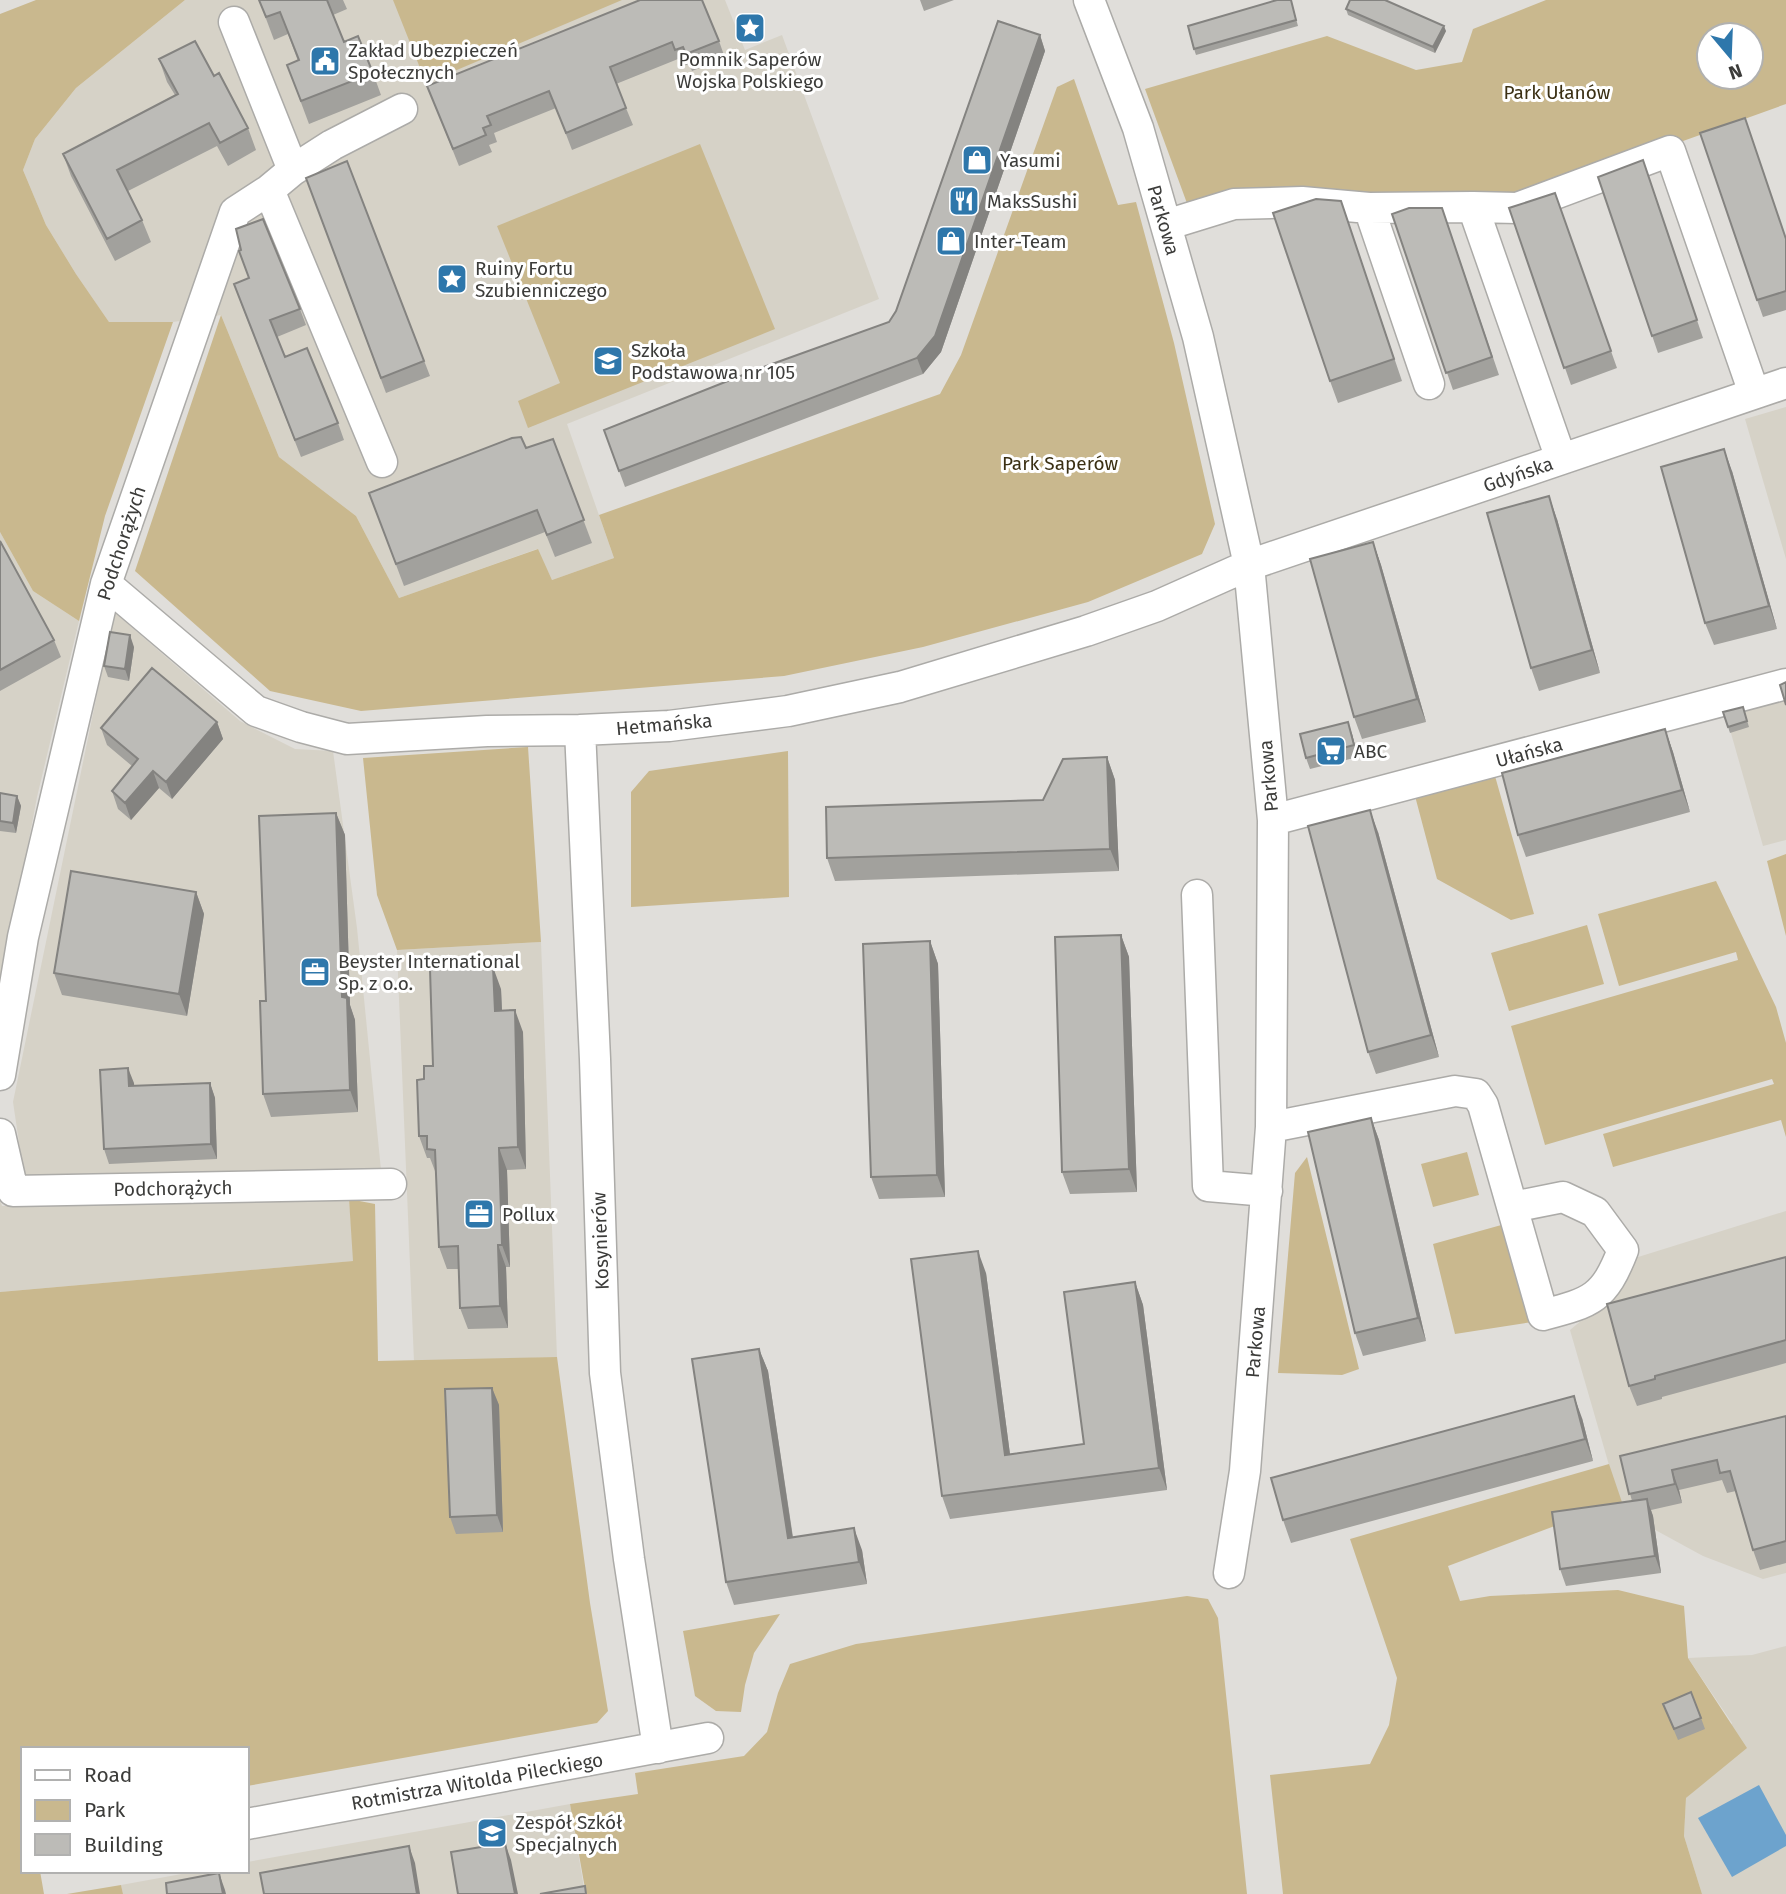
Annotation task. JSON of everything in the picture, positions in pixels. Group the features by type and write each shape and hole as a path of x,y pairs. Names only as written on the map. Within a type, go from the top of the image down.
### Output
{"street":[{"name":"Parkowa","path":"1089,0 1138,128 1198,337 1249,565 1273,820 1271,1127 1245,1471 1229,1573"},
{"path":"234,22 293,170"},
{"name":"Podchorążych","path":"0,1075 23,937 106,584 235,212 332,145 402,109"},
{"path":"1166,225 1234,204 1302,202 1369,208 1517,208 1670,151 1754,393"},
{"path":"269,190 382,462"},
{"path":"1473,207 1562,459"},
{"path":"1369,208 1429,384"},
{"name":"Gdyńska","path":"1249,565 1786,383"},
{"name":"Hetmańska","path":"106,584 256,711 346,739 487,731 669,726 788,711 900,687 1086,631 1157,606 1249,565"},
{"name":"Ułańska","path":"1273,820 1786,684"},
{"name":"Kosynierów","path":"579,730 605,1373 629,1559 658,1748"},
{"path":"1197,895 1208,1186 1267,1191"},
{"path":"1271,1127 1455,1091 1476,1094 1483,1105 1513,1207"},
{"name":"Podchorążych","path":"0,1134 13,1191 391,1184"},
{"name":"Rotmistrza Witolda Pileckiego","path":"248,1824 708,1738"}],"shaded area":[{"path":"185,0 725,0 745,50 782,35 879,299 567,424 614,558 552,580 537,549 399,598 356,516 279,457 221,315 173,322 109,322 46,225 23,170 35,139 76,88"},
{"path":"1786,407 1786,559 1745,419"},
{"path":"0,532 33,591 79,621 37,797 0,993"},
{"path":"114,612 240,721 295,749 333,751 357,928 381,1170 24,1176 13,1102"},
{"path":"1786,690 1786,840 1763,846 1723,705"},
{"path":"541,942 557,1357 414,1362 397,950"},
{"path":"349,1199 354,1261 0,1292 0,1200 2,1206"},
{"path":"1786,1211 1786,1573 1763,1579 1703,1556 1626,1514 1613,1479 1570,1330 1619,1289 1635,1258"},
{"path":"1786,1646 1786,1894 1702,1894 1684,1836 1686,1798 1703,1783 1732,1723 1688,1658 1752,1655"},
{"name":"Zespół Szkół Specjalnych","path":"570,1804 585,1894 123,1894 121,1885 187,1873 248,1873 248,1862"}],"green space":[{"path":"36,0 185,0 76,88 35,139 23,170 46,225 109,322 173,322 105,516 79,621 33,591 0,532 0,14"},
{"path":"393,0 622,0 426,83"},
{"name":"Park Ułanów","path":"1546,0 1786,0 1786,104 1527,197 1359,192 1188,206 1145,89 1327,36 1416,70 1462,62 1473,29"},
{"name":"Park Saperów","path":"1074,79 1118,205 1136,202 1174,343 1215,524 1202,554 1088,602 923,647 784,676 361,711 270,691 135,571 221,315 279,457 356,516 399,598 538,549 552,580 614,558 599,515 940,394 961,355 1057,87"},
{"path":"700,144 775,329 528,428 518,401 560,383 497,226"},
{"path":"528,747 541,942 397,950 377,895 363,758"},
{"path":"788,751 789,897 631,907 631,792 649,771"},
{"path":"1495,776 1534,914 1511,920 1437,879 1415,796"},
{"path":"1786,854 1786,936 1767,861"},
{"path":"1716,881 1776,1007 1786,1043 1786,1137 1781,1120 1613,1167 1603,1134 1774,1084 1772,1079 1545,1145 1511,1026 1738,960 1736,952 1619,986 1598,914"},
{"path":"1587,925 1604,984 1509,1011 1491,953"},
{"path":"1467,1152 1479,1195 1433,1207 1421,1164"},
{"path":"1307,1157 1359,1369 1342,1375 1278,1373 1295,1173"},
{"path":"349,1199 375,1204 378,1361 557,1357 590,1603 608,1711 597,1723 248,1786 248,1747 21,1747 21,1873 40,1873 44,1894 0,1894 0,1292 353,1261"},
{"path":"1505,1224 1532,1322 1455,1334 1433,1244"},
{"path":"1609,1464 1626,1514 1560,1524 1448,1566 1460,1601 1490,1596 1618,1590 1684,1606 1688,1658 1747,1748 1686,1798 1684,1836 1702,1894 1283,1894 1270,1775 1370,1764 1389,1725 1397,1678 1350,1539"},
{"path":"1187,1596 1208,1599 1218,1618 1247,1894 586,1894 570,1804 638,1794 635,1773 744,1756 767,1732 790,1664 856,1644"},
{"path":"780,1614 754,1653 741,1712 716,1711 695,1696 683,1631"},
{"path":"121,1885 123,1894 67,1894"}],"water":[{"path":"1759,1785 1786,1835 1786,1846 1732,1877 1698,1818"}],"building":[{"name":"Zakład Ubezpieczeń Społecznych","path":"259,0 327,0 344,42 358,36 373,73 301,101 287,65 299,60 280,12 266,17"},
{"path":"640,0 702,0 719,41 686,54 683,47 675,50 672,42 610,67 626,108 566,133 549,91 487,116 491,125 483,128 486,135 453,149 427,86"},
{"path":"1277,0 1291,0 1296,20 1194,49 1188,26"},
{"path":"1350,0 1385,0 1444,26 1433,47 1346,9"},
{"path":"998,21 1040,35 935,336 917,358 619,471 604,430 758,369 889,322 896,311"},
{"path":"195,41 214,76 219,73 248,128 220,143 209,123 117,170 142,220 107,239 63,154 178,94 159,59"},
{"path":"1745,118 1786,239 1786,291 1757,300 1700,133"},
{"path":"1643,160 1697,320 1652,336 1598,177"},
{"path":"347,161 424,361 381,378 306,178"},
{"path":"1555,193 1611,351 1564,368 1509,208"},
{"path":"1316,199 1341,201 1394,359 1330,381 1273,213"},
{"path":"1409,208 1442,208 1492,357 1446,373 1392,214"},
{"path":"263,219 300,309 270,320 285,357 307,348 338,423 295,440 234,284 249,278 239,251 241,250 236,229"},
{"path":"521,437 526,448 553,439 584,520 547,535 537,510 396,564 369,493 512,438"},
{"path":"1724,449 1769,606 1705,623 1661,467"},
{"path":"1549,496 1592,650 1531,668 1487,513"},
{"path":"0,541 54,640 0,670"},
{"path":"1373,542 1417,699 1354,717 1310,559"},
{"path":"110,632 130,635 125,669 104,666"},
{"path":"152,668 217,722 166,782 153,771 125,803 112,791 138,759 101,728"},
{"path":"1786,682 1786,705 1780,685"},
{"path":"1743,707 1747,721 1728,727 1723,712"},
{"path":"1348,722 1354,745 1306,758 1300,734"},
{"path":"1665,729 1682,790 1518,835 1502,773"},
{"path":"1107,757 1110,849 827,858 826,807 1043,800 1063,759"},
{"path":"0,793 17,796 13,823 0,821"},
{"path":"1370,810 1431,1035 1368,1052 1308,826"},
{"path":"336,813 342,997 347,998 350,1090 263,1094 260,1001 266,1001 259,816"},
{"path":"71,871 196,892 179,994 54,973"},
{"path":"1121,935 1129,1169 1062,1172 1055,937"},
{"path":"930,941 937,1175 871,1177 863,944"},
{"path":"493,967 495,1011 515,1010 518,1147 499,1148 502,1245 498,1245 500,1306 460,1308 458,1246 439,1247 435,1150 427,1149 427,1136 419,1136 417,1080 424,1079 424,1066 433,1066 430,969"},
{"path":"128,1068 129,1086 210,1083 211,1144 104,1149 100,1070"},
{"path":"1371,1118 1418,1318 1355,1333 1308,1132"},
{"path":"978,1251 1005,1455 1084,1444 1064,1292 1135,1282 1159,1468 942,1496 911,1259"},
{"path":"1786,1257 1786,1340 1655,1376 1655,1379 1629,1386 1607,1304"},
{"path":"759,1349 788,1538 854,1528 859,1562 726,1582 692,1359"},
{"path":"492,1388 497,1515 450,1517 445,1389"},
{"path":"1574,1396 1585,1439 1283,1520 1271,1478"},
{"path":"1786,1416 1786,1541 1753,1550 1730,1471 1720,1473 1717,1460 1672,1470 1675,1484 1629,1494 1620,1456"},
{"path":"1647,1499 1655,1556 1560,1569 1552,1512"},
{"path":"1691,1692 1701,1718 1674,1729 1663,1704"},
{"path":"505,1843 515,1894 458,1894 451,1852"},
{"path":"409,1846 417,1894 264,1894 260,1873"},
{"path":"219,1873 223,1894 167,1894 166,1883"},
{"path":"585,1886 586,1894 540,1894"}],"place":[{"name":"Pomnik Saperów Wojska Polskiego","path":"750,28"},
{"name":"Zakład Ubezpieczeń Społecznych","path":"325,61"},
{"name":"Yasumi","path":"977,160"},
{"name":"MaksSushi","path":"964,201"},
{"name":"Inter-Team","path":"951,241"},
{"name":"Ruiny Fortu Szubienniczego","path":"452,279"},
{"name":"Szkoła Podstawowa nr 105","path":"608,361"},
{"name":"ABC","path":"1331,751"},
{"name":"Beyster International Sp. z o.o.","path":"315,972"},
{"name":"Pollux","path":"479,1214"},
{"name":"Zespół Szkół Specjalnych","path":"492,1833"}]}
